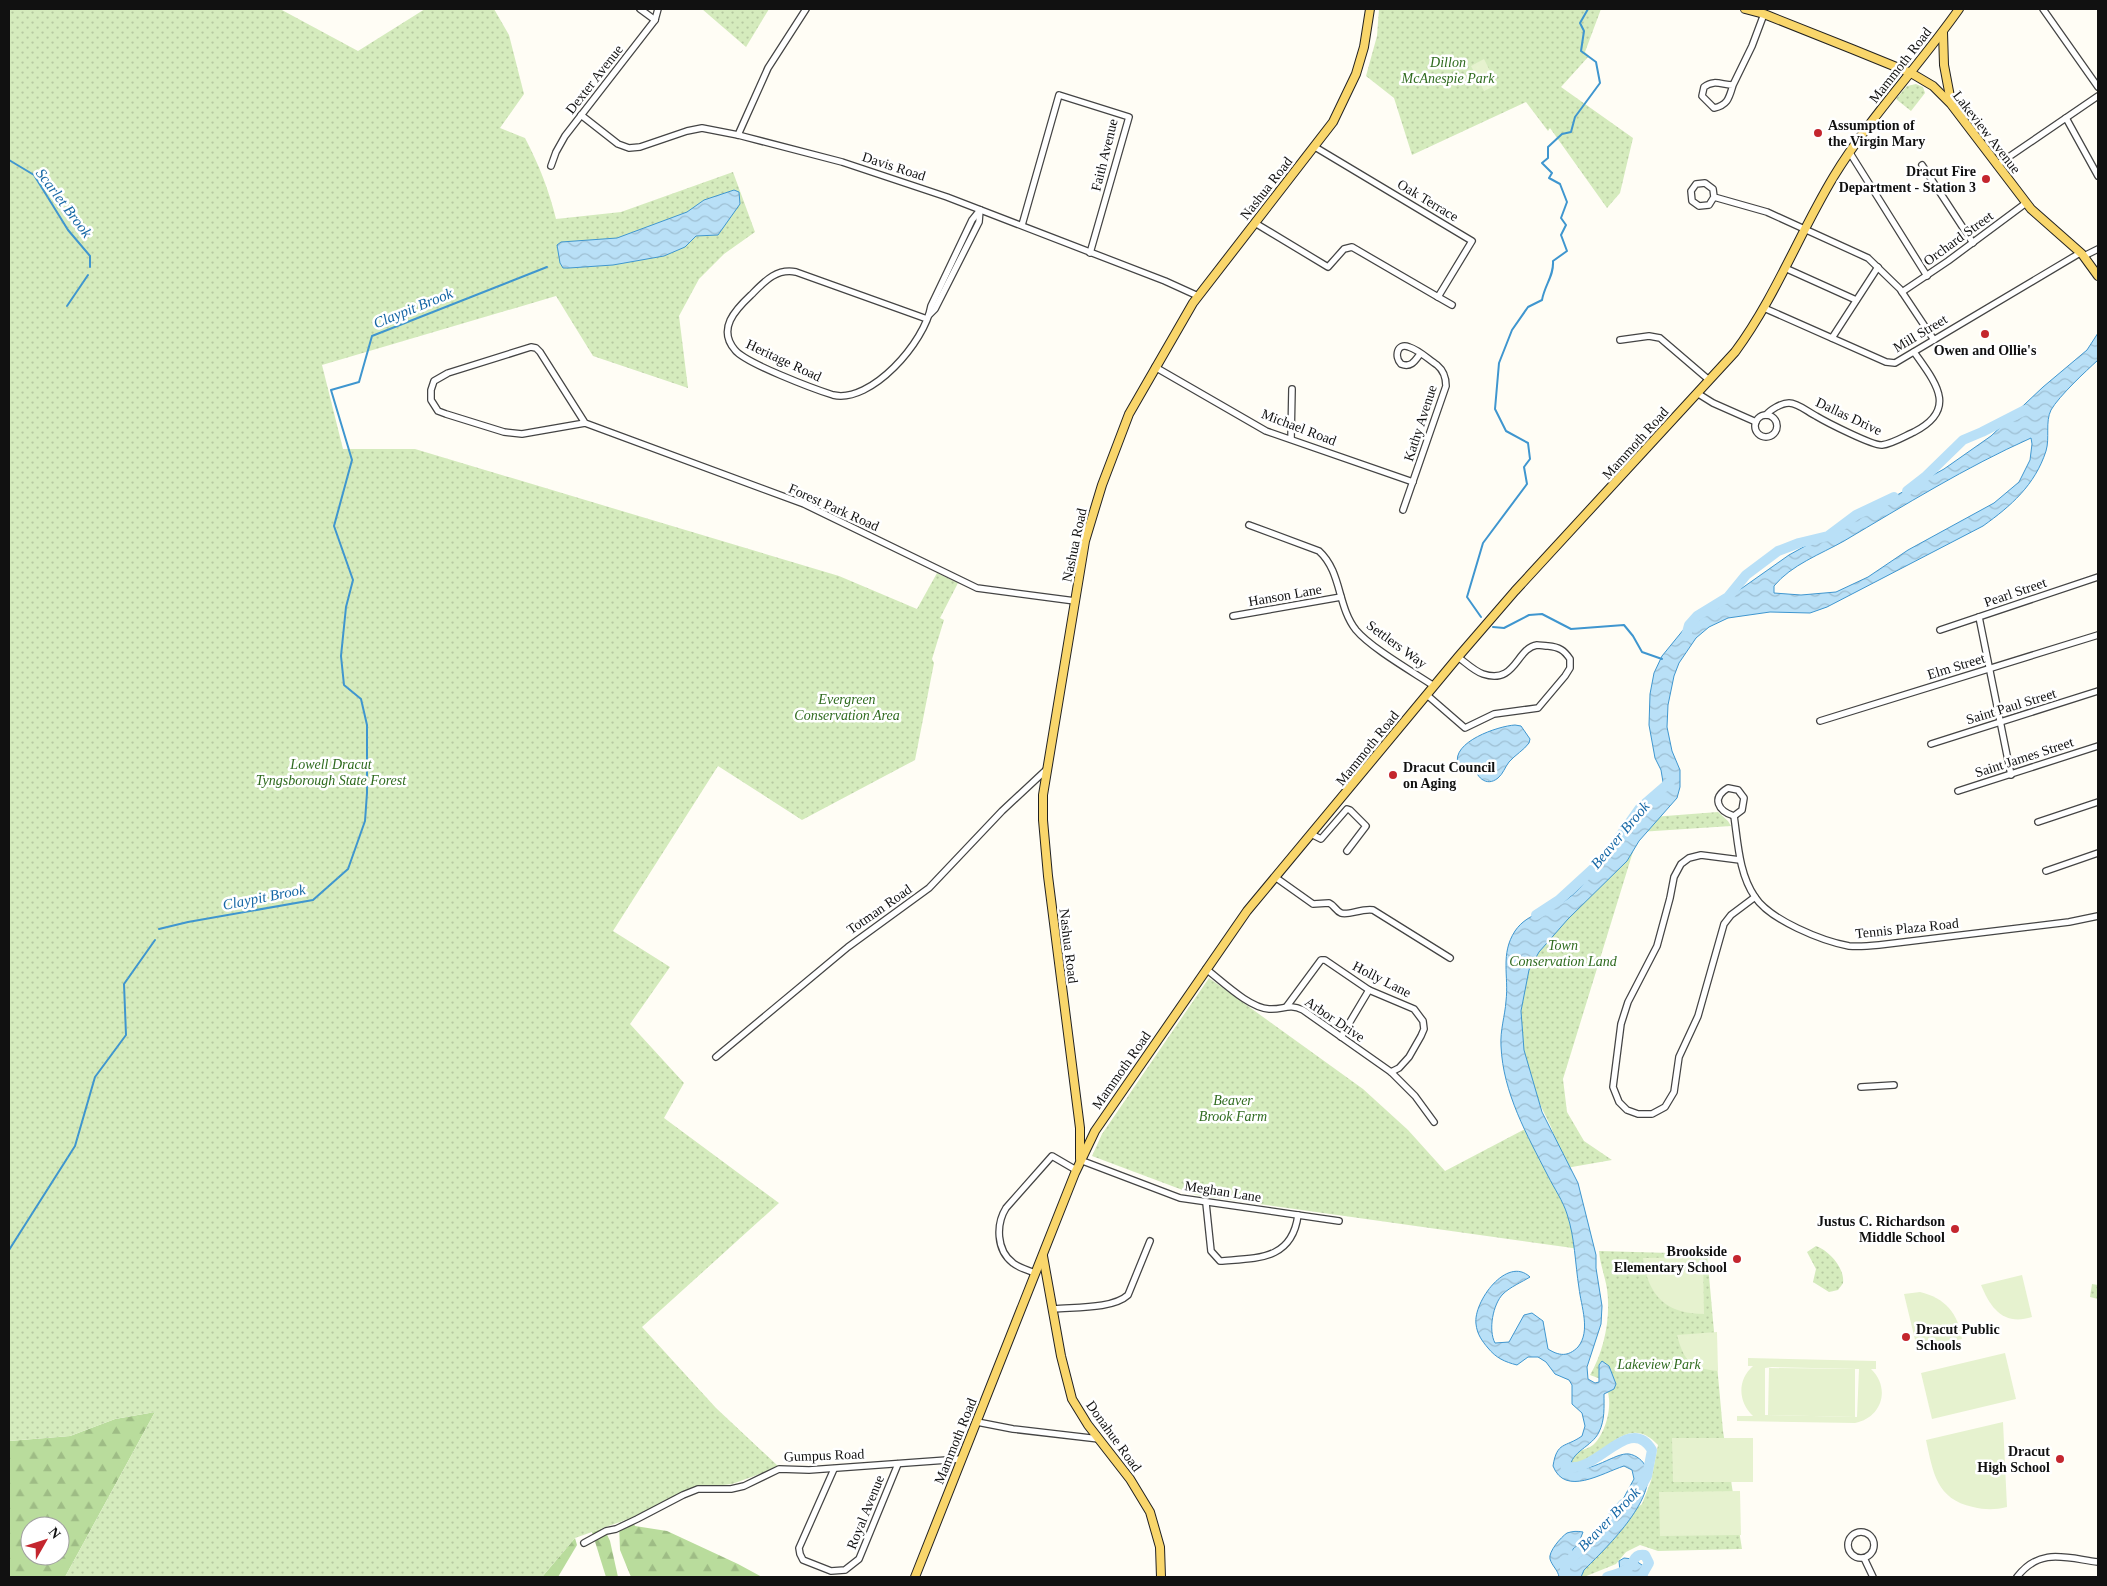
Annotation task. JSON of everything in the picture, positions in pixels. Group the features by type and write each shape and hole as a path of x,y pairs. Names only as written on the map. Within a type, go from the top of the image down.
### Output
{"main road":[{"name":"Nashua Road","path":"1080,1160 1080,1128 1046,859 1043,820 1046,770 1085,541 1102,485 1130,414 1155,368 1198,296 1333,122 1356,74 1366,40 1370,9"},
{"name":"Lakeview Avenue","path":"1745,9 1764,14 1911,73 1933,86 1951,104 2026,203 2044,222 2082,255 2098,276"},
{"name":"Mammoth Road","path":"915,1577 1080,1160 1095,1131 1247,911 1458,657 1527,578 1735,352 1764,308 1834,176 1866,128 1911,73 1959,9"},
{"path":"1943,31 1944,60 1951,104"},
{"name":"Donahue Road","path":"1043,1254 1072,1399 1080,1414 1130,1479 1150,1512 1160,1547 1161,1575"},
{"path":"1030,1287 1041,1280 1048,1282"}],"street":[{"path":"640,9 655,20"},
{"name":"Dexter Avenue","path":"551,166 556,152 581,116 655,20 658,9"},
{"path":"738,135 768,68 806,9"},
{"path":"2043,9 2098,87"},
{"path":"1733,86 1720,82 1709,83 1704,87 1702,96 1714,108 1723,106 1727,102 1764,14"},
{"name":"Faith Avenue","path":"1022,225 1059,95 1129,117 1090,253"},
{"path":"1997,165 2098,96"},
{"name":"Davis Road","path":"581,116 618,144 629,148 688,130 702,128 738,135 842,162 947,197 1022,225 1165,281 1198,296"},
{"path":"2066,118 2098,176"},
{"name":"Oak Terrace","path":"1315,147 1472,241 1438,297"},
{"path":"1850,153 1927,276"},
{"path":"1922,165 1973,243"},
{"path":"1704,183 1713,189 1714,198 1709,205 1699,206 1692,201 1691,191 1696,184 1704,183"},
{"path":"1714,198 1764,211 1864,256 1878,267 1902,292 1934,340"},
{"name":"Orchard Street","path":"1902,292 1973,243 2026,203"},
{"name":"Heritage Road","path":"928,317 796,272 786,271 770,277 737,308 730,318 727,331 733,348 746,359 832,395 847,396 863,390 896,365 916,340 928,317 935,310 980,222 980,210"},
{"path":"1255,222 1328,267 1344,249 1352,247 1452,305"},
{"name":"Mill Street","path":"1764,308 1886,362 1895,363 2082,255 2098,249"},
{"path":"1832,338 1878,267"},
{"path":"1785,268 1856,300"},
{"path":"1620,340 1645,336 1660,338 1709,380"},
{"path":"536,348 585,424 537,433 504,432 438,411 431,400 431,390 434,381 448,373 536,348"},
{"name":"Dallas Drive","path":"1756,422 1760,417 1782,405 1792,403 1826,422 1877,444 1883,445 1895,440 1929,423 1937,414 1939,407 1940,396 1936,386 1914,352"},
{"name":"Kathy Avenue","path":"1404,510 1446,384 1441,369 1420,354"},
{"name":"Michael Road","path":"1155,368 1261,428 1413,482"},
{"path":"1291,440 1292,389"},
{"path":"1697,393 1756,422 1756,430 1765,437 1771,436 1776,430 1776,422 1772,417 1766,415"},
{"name":"Forest Park Road","path":"585,424 804,504 977,588 1075,601"},
{"name":"Settlers Way","path":"1249,525 1319,551 1328,559 1336,575 1341,597 1356,630 1380,650 1434,686"},
{"name":"Pearl Street","path":"1940,630 2098,577"},
{"name":"Hanson Lane","path":"1233,616 1341,597"},
{"path":"1978,617 2011,775"},
{"name":"Elm Street","path":"1820,721 2098,635"},
{"path":"1427,695 1466,728 1494,714 1538,708 1570,668 1570,659 1561,648 1537,645 1527,651 1509,672 1492,676 1482,674 1458,657"},
{"name":"Saint Paul Street","path":"1931,744 2098,691"},
{"name":"Saint James Street","path":"1958,791 2098,746"},
{"name":"Totman Road","path":"716,1057 848,947 929,888 1002,811 1046,770"},
{"path":"1728,788 1738,790 1744,798 1742,810 1734,816 1720,809 1718,800 1721,792 1728,788"},
{"path":"2038,822 2098,802"},
{"path":"1311,834 1321,839 1347,809 1350,810 1366,826 1347,851"},
{"name":"Tennis Plaza Road","path":"1734,816 1740,860 1755,897 1768,910 1806,931 1829,940 1860,946 2069,922 2098,916"},
{"path":"2046,871 2098,854"},
{"path":"1740,860 1701,855 1689,858 1681,864 1674,878 1657,946 1630,997 1621,1024 1613,1087 1620,1102 1627,1110 1638,1114 1652,1114 1665,1107 1674,1092 1680,1057 1700,1010 1724,924 1731,915 1755,897"},
{"path":"1275,877 1313,904 1329,903 1341,914 1361,909 1373,910 1450,958"},
{"name":"Holly Lane","path":"1287,1006 1321,960 1325,960 1370,990 1414,1009 1423,1022 1424,1029 1409,1057 1399,1068 1391,1072"},
{"name":"Arbor Drive","path":"1206,969 1248,1001 1260,1007 1269,1009 1294,1006 1303,1010 1391,1072 1415,1096 1434,1122"},
{"path":"1342,1037 1370,990"},
{"path":"1861,1087 1894,1085"},
{"path":"1035,1273 1011,1262 1004,1251 999,1238 1001,1217 1006,1208 1052,1156 1076,1170"},
{"name":"Meghan Lane","path":"1080,1160 1180,1198 1339,1220"},
{"path":"1206,1203 1211,1251 1220,1261 1269,1256 1280,1251 1294,1233 1298,1215"},
{"path":"1054,1309 1111,1304 1122,1300 1128,1295 1150,1241"},
{"path":"977,1422 1013,1429 1099,1439"},
{"name":"Gumpus Road","path":"584,1543 598,1534 630,1522 698,1489 731,1489 744,1486 779,1469 834,1469 961,1459"},
{"name":"Royal Avenue","path":"834,1469 800,1548 803,1560 831,1571 845,1570 859,1560 898,1464"},
{"path":"1858,1532 1868,1534 1874,1543 1871,1554 1864,1558 1854,1556 1848,1548 1850,1537 1858,1532"},
{"path":"2017,1577 2031,1563 2048,1556 2098,1562"},
{"path":"1864,1558 1873,1577"}],"green space":[{"name":"Lowell Dracut Tyngsborough State Forest","path":"9,9 280,9 358,51 425,9 494,9 509,35 524,94 500,128 525,138 543,178 556,219 621,212 733,172 755,232 724,254 699,279 679,316 688,388 593,356 556,296 322,365 343,449 415,449 839,576 917,609 937,573 958,583 940,618 944,620 932,659 934,663 915,760 802,820 718,766 613,931 670,967 630,1024 684,1083 664,1118 779,1203 642,1327 716,1408 779,1467 732,1484 698,1488 631,1518 575,1538 542,1577 65,1577 155,1412 115,1419 70,1436 9,1441"},
{"path":"702,9 769,9 746,47"},
{"name":"Dillon McAnespie Park","path":"1379,9 1601,9 1585,52 1589,56 1561,87 1633,138 1620,193 1607,208 1550,128 1548,131 1526,102 1412,155 1394,98 1366,76 1377,36"},
{"path":"1484,59 1497,85 1484,91 1471,66"},
{"path":"1916,84 1923,87 1925,93 1911,111 1896,99 1907,86"},
{"name":"Town Conservation Land","path":"1718,812 1731,826 1639,832 1563,1079 1567,1112 1584,1141 1612,1160 1566,1168 1551,1127 1520,1063 1515,1008 1528,936 1585,890 1639,818"},
{"name":"Beaver Brook Farm","path":"1209,978 1363,1089 1408,1130 1445,1171 1542,1120 1587,1250 1196,1195 1092,1156 1102,1134"},
{"path":"1816,1246 1831,1256 1842,1272 1843,1283 1838,1290 1829,1292 1813,1282 1816,1269 1807,1252"},
{"name":"Lakeview Park","path":"1599,1251 1707,1254 1723,1431 1742,1549 1658,1551 1640,1545 1626,1552 1616,1564 1584,1577 1574,1577 1626,1516 1642,1504 1651,1481 1658,1445 1639,1433 1630,1433 1613,1441 1585,1461 1572,1463 1569,1458 1574,1453 1593,1445 1602,1432 1608,1413 1609,1404 1606,1386 1600,1379 1590,1375 1603,1345 1608,1311 1607,1289"},
{"path":"1703,1257 1704,1314 1679,1311 1661,1300 1654,1292 1645,1271 1643,1258"},
{"path":"2022,1275 2032,1317 2014,1319 2006,1317 1994,1308 1981,1285"},
{"path":"2092,1284 2098,1285 2098,1299 2090,1297"},
{"path":"1920,1292 1937,1298 1949,1308 1954,1314 1962,1339 1917,1348 1904,1294"},
{"path":"1717,1332 1718,1371 1701,1368 1690,1362 1683,1352 1677,1335"},
{"path":"2005,1353 2016,1399 1932,1419 1921,1373"},
{"path":"1748,1358 1876,1361 1876,1369 1871,1369 1881,1385 1881,1401 1872,1415 1855,1423 1737,1421 1737,1416 1753,1416 1744,1404 1741,1391 1744,1378 1753,1366 1748,1366","holes":["1765,1368 1859,1369 1857,1417 1765,1415"]},
{"path":"1769,1368 1855,1369 1855,1417 1768,1415"},
{"path":"155,1412 65,1577 9,1577 9,1441 70,1436 115,1419"},
{"path":"2003,1422 2007,1507 1998,1509 1977,1508 1951,1498 1944,1491 1934,1473 1926,1440"},
{"path":"1672,1438 1753,1438 1753,1482 1673,1482"},
{"path":"1740,1491 1741,1535 1660,1536 1659,1492"},
{"path":"631,1518 635,1526 667,1531 762,1577 631,1577 620,1550 619,1523"},
{"path":"604,1528 610,1541 618,1577 606,1577 592,1532"},
{"path":"575,1538 577,1545 558,1577 542,1577"}],"water":[{"path":"734,190 739,192 740,204 718,235 696,236 685,247 664,256 613,265 569,268 563,268 560,263 557,245 561,242 617,238 687,212 704,200"},
{"path":"2098,333 2098,360 2066,391 2051,410 2048,420 2046,451 2035,474 2021,494 1983,526 1827,607 1810,613 1770,612 1728,618 1709,627 1696,638 1679,663 1674,676 1668,705 1667,727 1672,751 1680,770 1680,787 1677,798 1639,841 1627,861 1568,919 1539,952 1529,970 1521,1011 1524,1050 1542,1112 1578,1183 1596,1255 1596,1268 1602,1306 1601,1324 1587,1367 1588,1379 1595,1383 1599,1382 1599,1365 1602,1361 1609,1366 1616,1384 1614,1389 1604,1394 1603,1418 1599,1432 1592,1442 1574,1457 1570,1468 1587,1468 1623,1454 1629,1454 1642,1461 1646,1468 1648,1480 1637,1509 1616,1537 1584,1570 1581,1577 1559,1577 1550,1559 1556,1545 1567,1533 1577,1531 1583,1532 1578,1545 1573,1549 1573,1555 1582,1553 1591,1546 1608,1524 1634,1479 1632,1470 1624,1466 1585,1480 1566,1480 1559,1475 1553,1466 1557,1452 1563,1446 1582,1436 1585,1426 1582,1413 1572,1404 1572,1385 1569,1380 1555,1374 1546,1362 1538,1357 1528,1357 1517,1365 1501,1359 1484,1343 1476,1324 1480,1304 1493,1284 1502,1276 1511,1272 1521,1272 1530,1277 1506,1291 1499,1298 1494,1310 1492,1331 1495,1343 1509,1342 1524,1315 1532,1313 1543,1321 1548,1349 1556,1353 1567,1354 1578,1347 1582,1341 1585,1326 1570,1223 1561,1199 1550,1181 1517,1113 1506,1080 1501,1034 1507,992 1506,957 1510,940 1515,931 1526,920 1573,895 1590,876 1609,848 1661,792 1663,782 1661,770 1655,758 1649,725 1650,694 1654,673 1662,656 1684,629 1789,555 1944,469 1991,436 2043,387 2087,350","holes":["2031,438 2030,460 2019,482 1994,503 1908,550 1868,577 1836,592 1801,595 1774,593 1774,586 1789,572 1807,560 1844,541 1983,461"]},
{"path":"1515,725 1521,726 1530,739 1529,743 1509,762 1501,775 1494,781 1489,782 1482,779 1476,773 1474,764 1463,766 1458,764 1458,756 1468,742 1498,728"},
{"path":"1624,1558 1633,1559 1645,1567 1647,1577 1617,1577 1620,1571 1619,1561"}],"waterway":[{"path":"1481,617 1467,597 1483,543 1527,484 1524,467 1530,459 1528,443 1506,431 1495,409 1499,363 1512,330 1528,307 1542,300 1552,271 1553,261 1567,251 1561,235 1566,225 1561,218 1567,202 1560,184 1549,178 1552,173 1542,163 1548,158 1548,147 1562,134 1571,132 1575,117 1600,83 1596,62 1581,51 1584,31 1580,23 1588,9"},
{"name":"Scarlet Brook","path":"9,160 34,175 68,230 90,256 90,267"},
{"name":"Claypit Brook","path":"159,929 188,922 313,900 348,869 365,821 367,725 361,699 344,685 341,656 346,607 353,580 334,526 352,460 331,390 359,382 372,336 547,267"},
{"name":"Scarlet Brook","path":"67,306 88,275"},
{"name":"Beaver Brook","path":"1907,491 1925,477 1963,440 2025,410"},
{"name":"Beaver Brook","path":"1686,636 1689,625 1697,616 1728,597 1746,575 1778,551 1799,543 1828,536 1856,515 1894,497"},
{"path":"1493,627 1504,628 1529,615 1542,614 1571,629 1624,625 1642,652 1662,659"},
{"name":"Beaver Brook","path":"1536,915 1559,900 1594,868 1611,849 1640,808 1670,782"},
{"name":"Claypit Brook","path":"9,1250 75,1146 95,1077 126,1035 124,984 155,940"},
{"name":"Beaver Brook","path":"1564,1461 1565,1466 1576,1467 1588,1463 1622,1441 1633,1438 1643,1440 1652,1450 1647,1476 1642,1485"},
{"name":"Beaver Brook","path":"1568,1577 1565,1572 1565,1566 1600,1532 1623,1504"},
{"name":"Beaver Brook","path":"1607,1577 1625,1570 1630,1567 1636,1557 1645,1555 1649,1563 1641,1577"}],"place":[{"name":"Assumption of the Virgin Mary","path":"1818,133"},
{"name":"Dracut Fire Department - Station 3","path":"1986,179"},
{"name":"Owen and Ollie's","path":"1985,334"},
{"name":"Dracut Council on Aging","path":"1393,775"},
{"name":"Justus C. Richardson Middle School","path":"1955,1229"},
{"name":"Brookside Elementary School","path":"1737,1259"},
{"name":"Dracut Public Schools","path":"1906,1337"},
{"name":"Dracut High School","path":"2060,1459"}],"park label":[{"name":"Evergreen Conservation Area","path":"847,708"}]}
